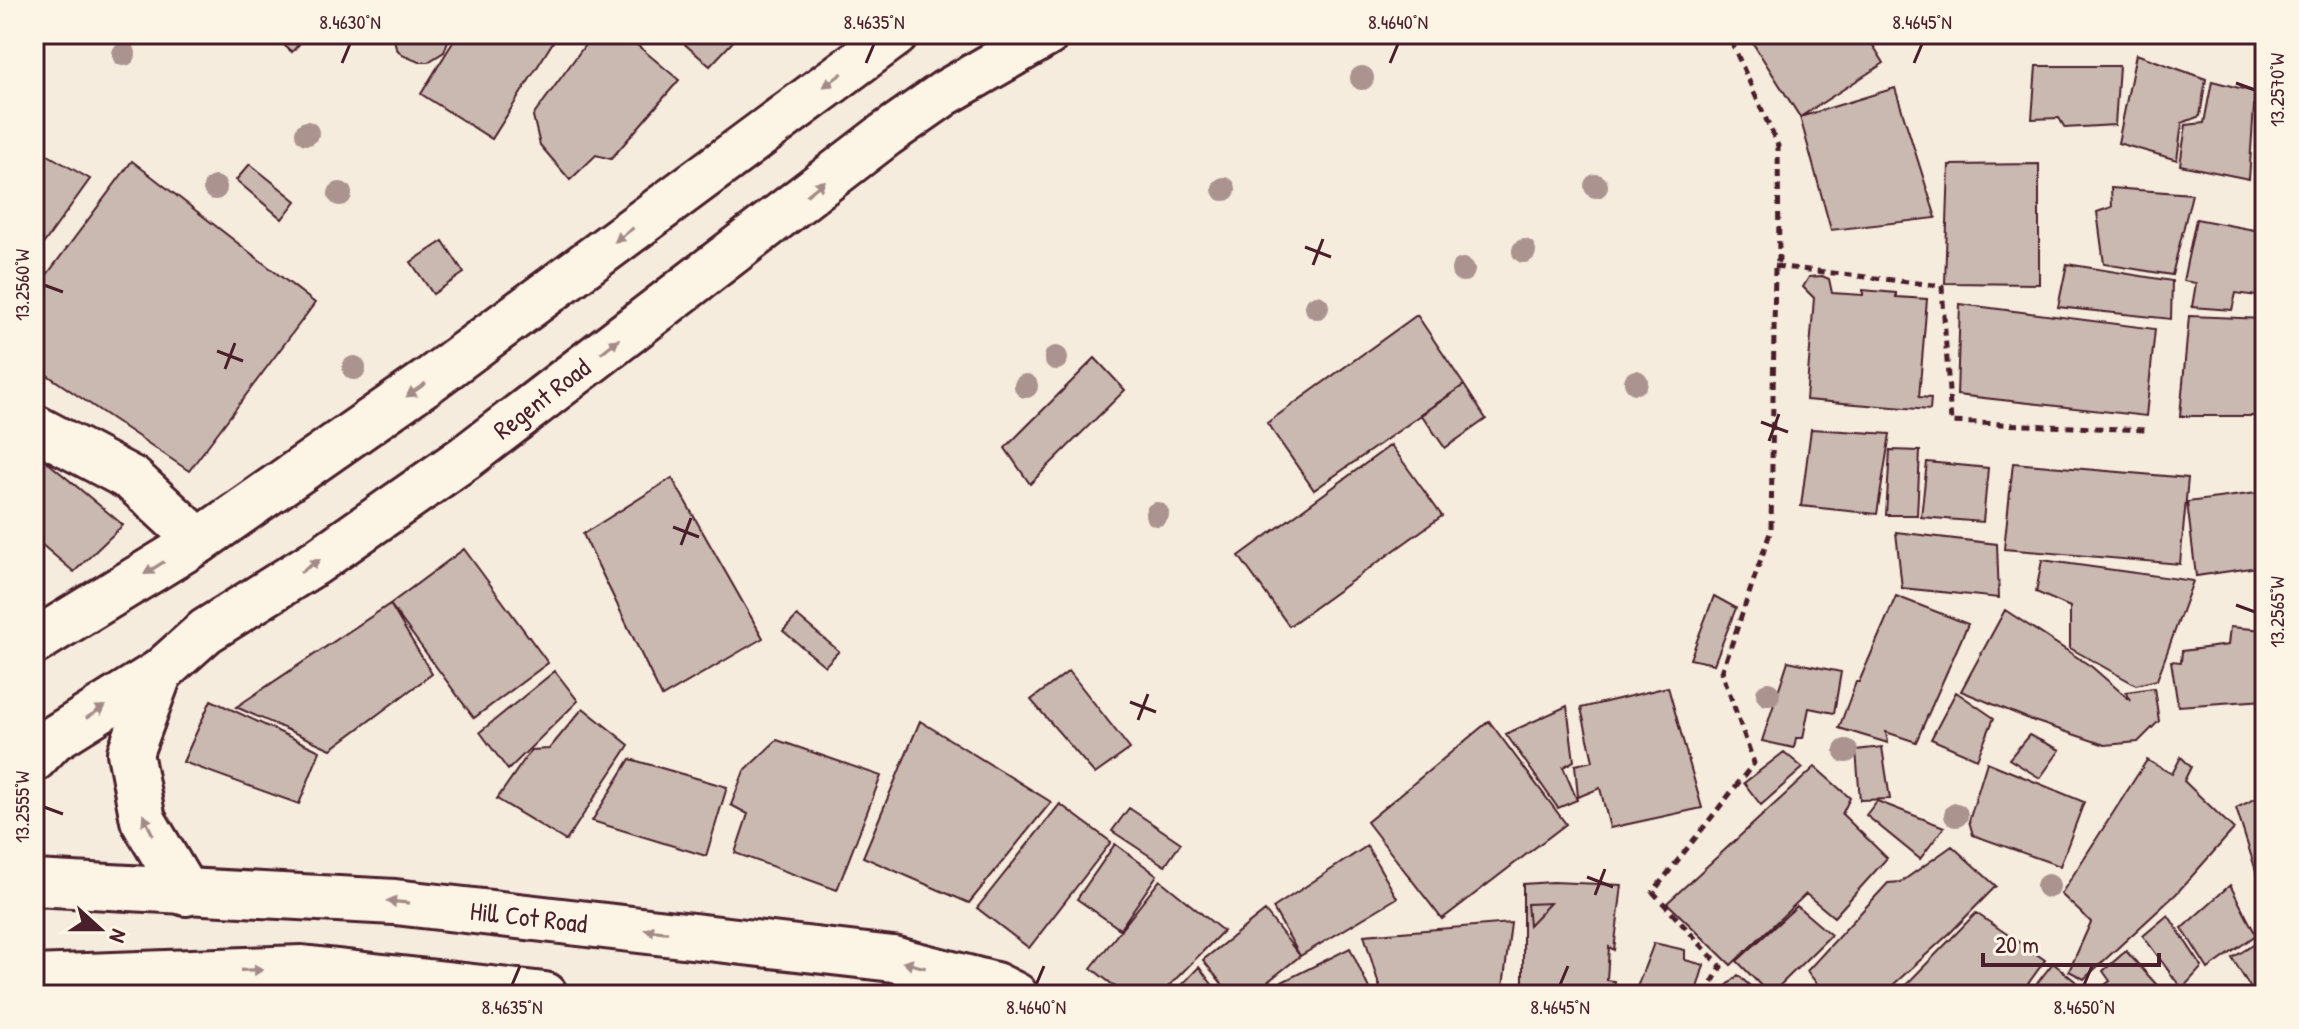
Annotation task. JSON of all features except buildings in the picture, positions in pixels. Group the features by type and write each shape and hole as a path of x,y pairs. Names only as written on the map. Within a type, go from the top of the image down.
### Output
{"main road":[{"path":"34,642 199,541 431,379 896,34"},
{"name":"Regent Road","path":"34,759 53,739 160,672 206,631 316,562 466,457 885,135 945,93 1047,34"},
{"path":"34,427 132,479 199,541"},
{"path":"160,672 130,753 143,820 186,893"},
{"name":"Hill Cot Road","path":"34,883 395,902 893,959 995,985 1015,995"},
{"path":"34,978 302,968 545,995"}],"path":[{"path":"1705,995 1721,967 1653,892 1754,763 1722,672 1771,530 1775,266 1779,259 1778,146 1728,34"},
{"path":"1775,266 1942,286 1951,422 2146,430"}]}
